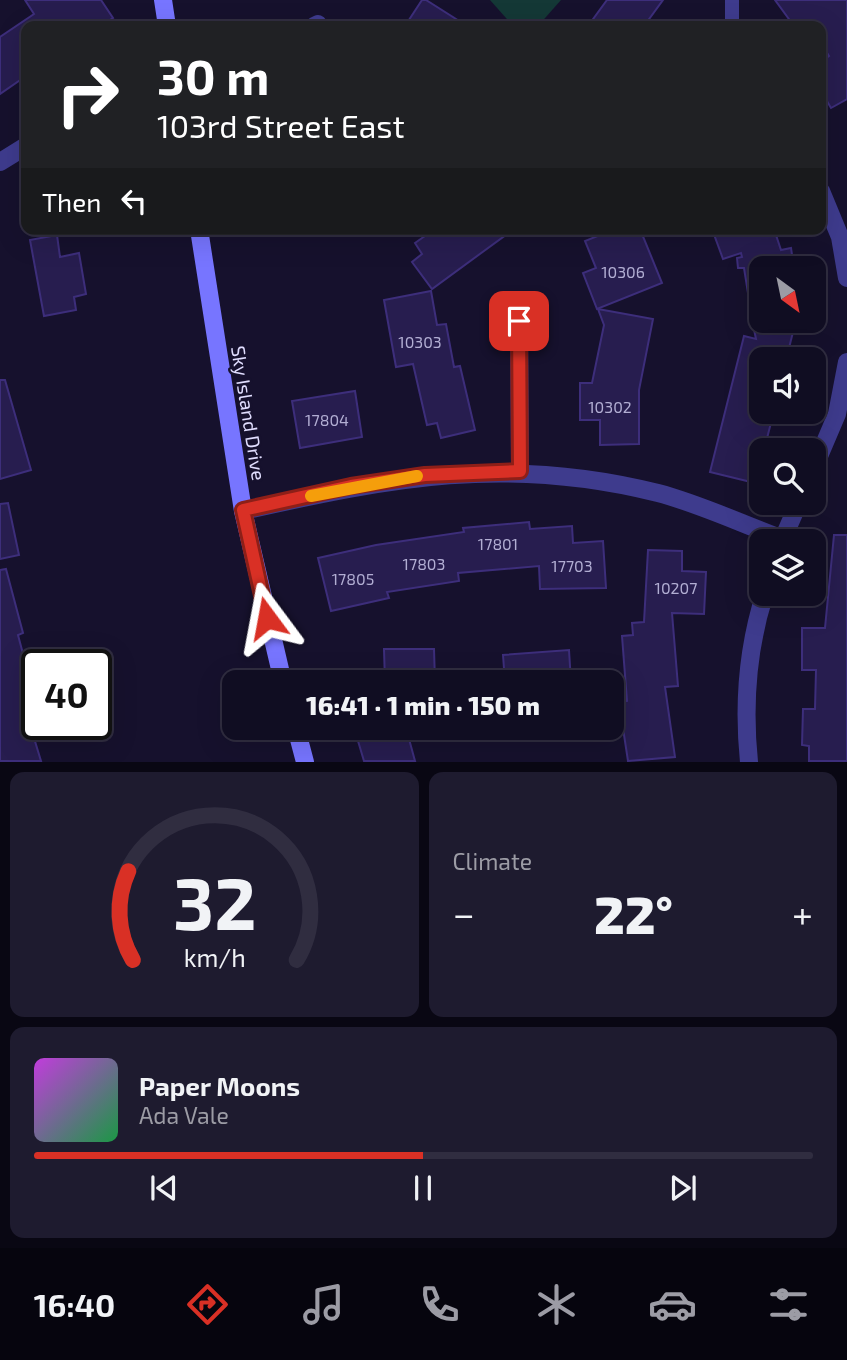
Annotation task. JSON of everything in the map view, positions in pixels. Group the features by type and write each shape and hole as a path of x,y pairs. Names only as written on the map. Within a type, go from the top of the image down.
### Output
{"street":[{"path":"163,0 166,21"},
{"path":"0,162 21,149"},
{"path":"826,203 840,237 847,278"},
{"name":"Sky Island Drive","path":"201,235 243,510 281,670"},
{"path":"519,321 520,471"},
{"path":"826,440 837,414 847,362"},
{"path":"243,510 351,486 425,475 520,471 591,480 659,493 753,529"},
{"path":"749,761 745,688 761,606"},
{"path":"299,740 305,761"}],"lane":[{"path":"732,0 732,21"}],"green space":[{"path":"490,0 561,0 542,21 509,21"}],"building":[{"path":"25,0 101,0 113,18 108,21 24,21 34,14"},
{"path":"422,0 426,0 459,21 408,21"},
{"path":"607,0 663,0 648,21 592,21"},
{"path":"775,0 847,0 847,99 831,108 826,100 826,58 829,56 826,51 826,21 790,21"},
{"path":"21,23 21,79 0,94 0,37"},
{"path":"57,235 60,257 79,253 86,294 74,297 76,310 44,316 30,240"},
{"path":"426,235 506,235 432,289 412,262 422,254 415,243"},
{"path":"600,235 642,235 662,283 597,309 583,273 596,268 585,241"},
{"path":"714,235 776,235 781,250 791,248 792,256 749,256 749,299 744,268 738,268 737,258 742,257 741,253 723,259"},
{"path":"431,291 437,325 446,324 454,367 460,366 475,430 441,438 437,423 427,425 413,364 396,367 384,300"},
{"path":"598,309 653,319 639,390 639,444 600,445 600,420 580,420 580,383 592,383 604,325"},
{"path":"755,333 793,333 789,347 749,347 749,424 771,424 767,438 749,438 749,482 710,472 744,336 756,339"},
{"path":"0,380 5,380 31,470 0,479"},
{"path":"355,391 362,437 300,448 292,401"},
{"path":"8,503 19,555 0,559 0,504"},
{"path":"529,522 530,529 572,526 573,543 603,541 606,588 540,589 539,566 458,573 459,581 387,592 389,598 331,611 318,558 376,545 464,532 463,528"},
{"path":"834,535 847,535 847,761 809,761 809,746 802,745 803,709 815,709 816,670 802,670 802,628 825,628"},
{"path":"648,550 682,551 682,571 706,572 704,614 672,613 678,686 665,687 675,757 628,761 624,735 624,701 627,701 622,636 633,635 632,623 644,622"},
{"path":"6,569 23,633 18,635 22,649 21,740 35,740 41,761 0,761 0,570"},
{"path":"384,649 434,649 435,670 385,670"},
{"path":"569,650 570,670 504,670 503,655"},
{"path":"409,740 415,761 364,761 358,741"}],"slow traffic":[{"path":"311,496 351,486 417,476"}],"route":[{"path":"267,618 243,510 351,486 425,475 520,471 519,321"}]}
